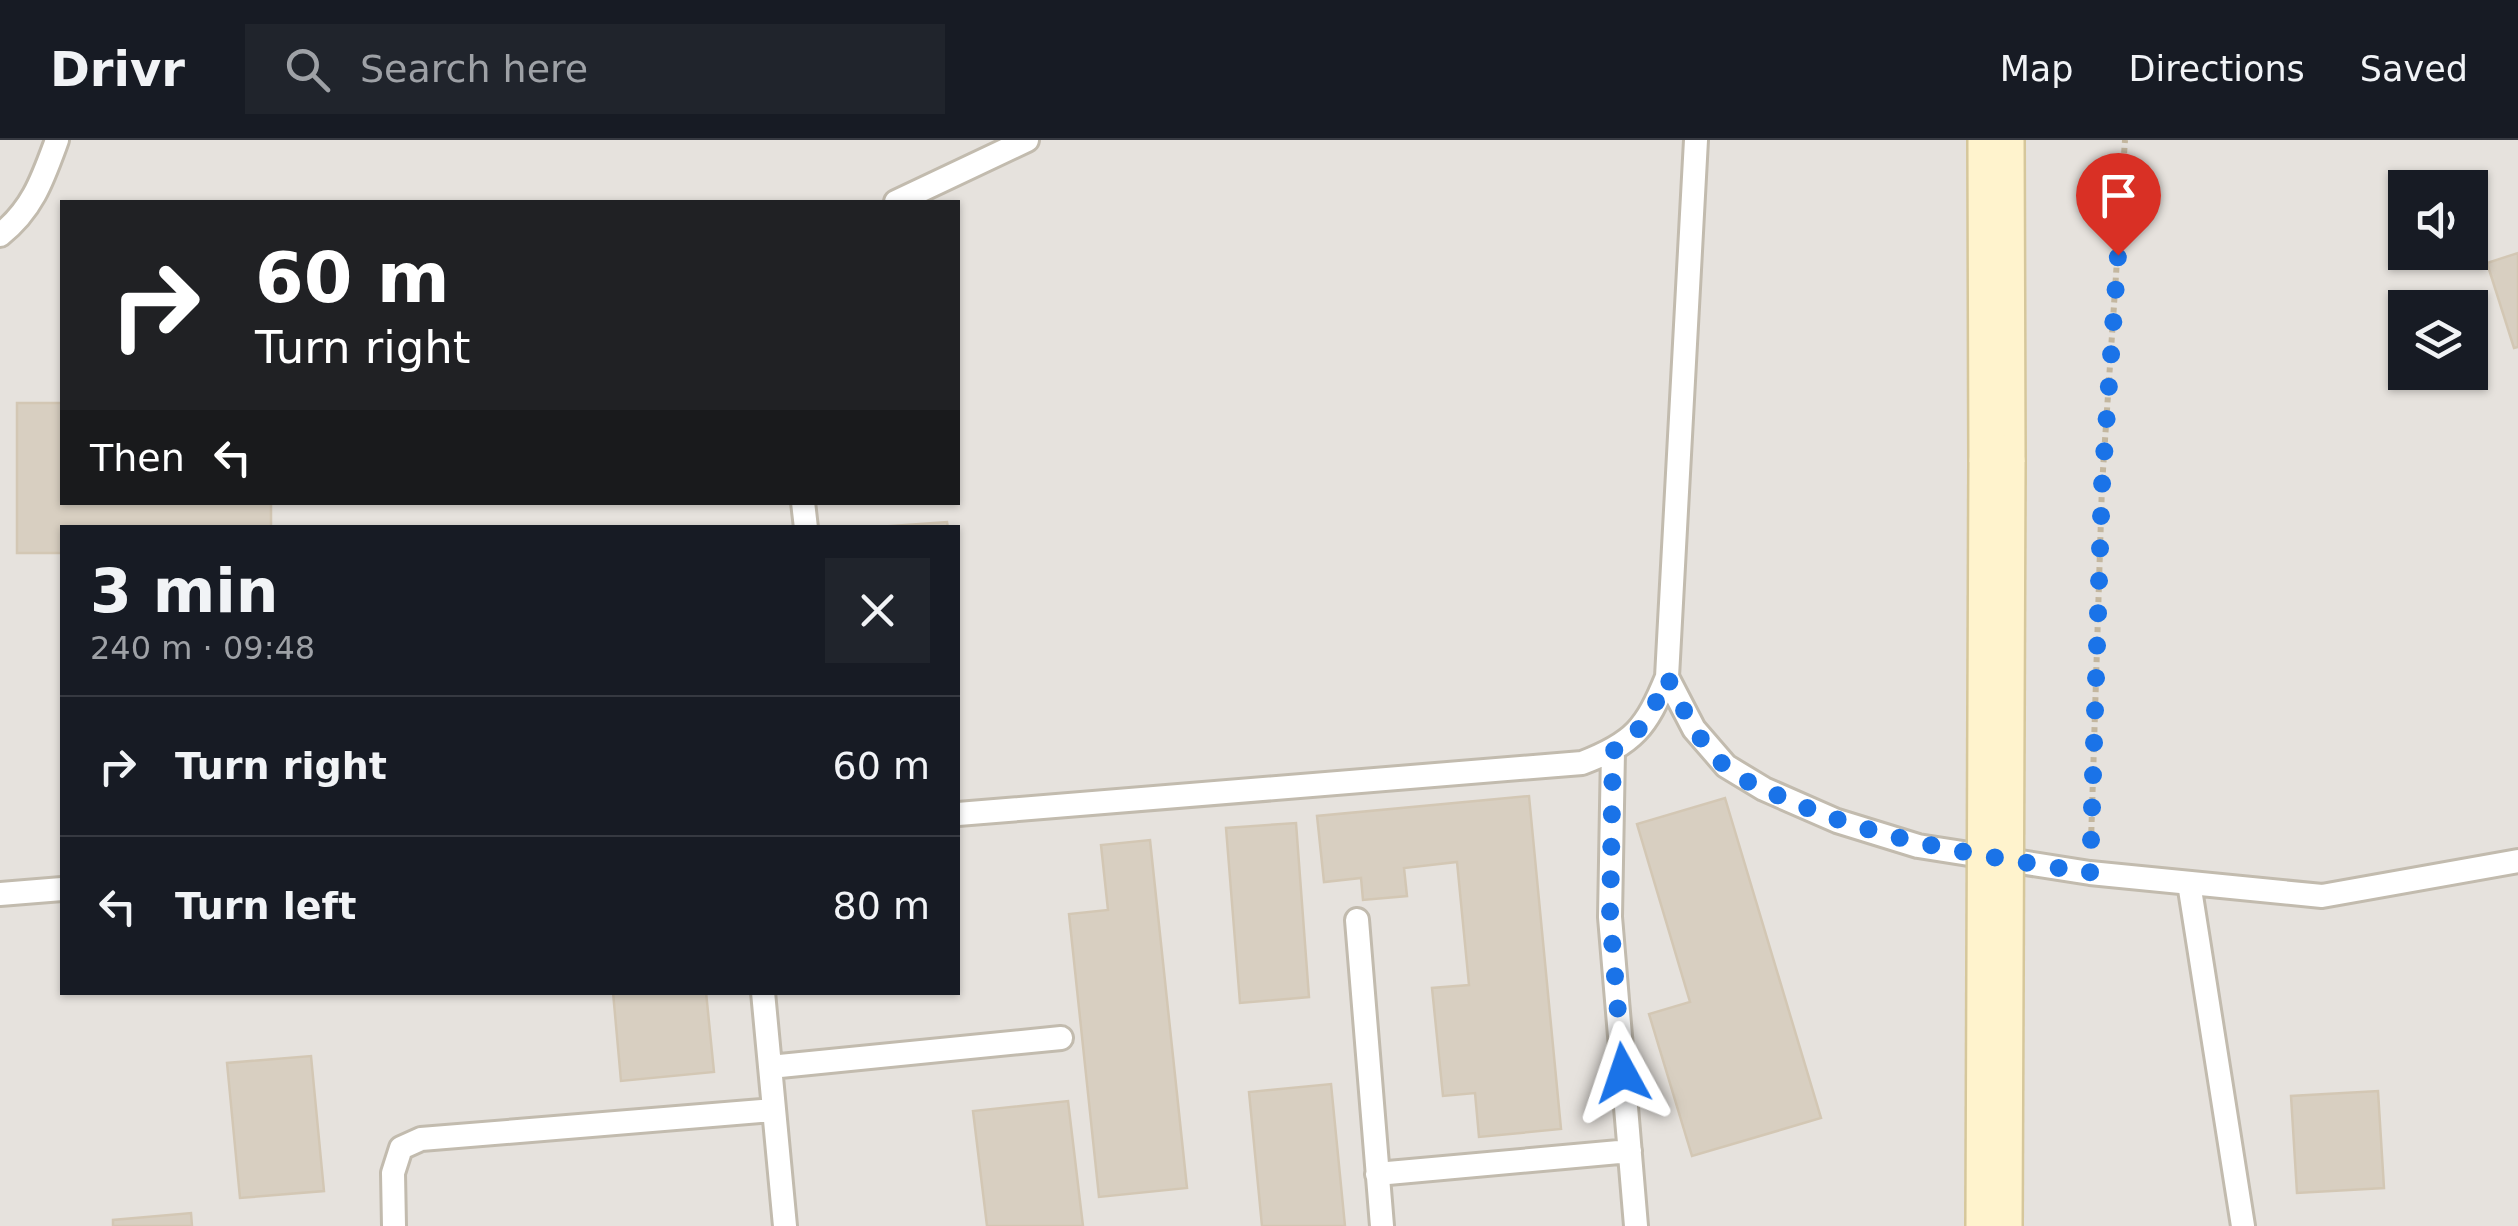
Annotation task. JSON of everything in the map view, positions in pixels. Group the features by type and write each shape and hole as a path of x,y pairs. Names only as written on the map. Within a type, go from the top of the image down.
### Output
{"main road":[{"path":"1994,1226 1996,140"}],"lane":[{"path":"0,235 22,218 38,191 57,140"},
{"path":"900,200 1027,140"},
{"path":"960,814 1582,763 1613,751 1632,738 1651,716 1667,677 1696,140"},
{"path":"1667,677 1694,729 1726,766 1764,789 1837,821 1918,846 2090,873 2322,896 2518,861"},
{"path":"1613,751 1610,916 1636,1226"},
{"path":"2189,883 2243,1226"},
{"path":"0,894 60,889"},
{"path":"1357,920 1382,1226"},
{"path":"763,995 784,1226"},
{"path":"770,1066 1062,1038"},
{"path":"394,1226 393,1173 402,1148 421,1138 774,1110"},
{"path":"1378,1174 1630,1151"}],"path":[{"path":"2090,873 2102,485 2125,140"}],"shaded area":[{"path":"0,140 2518,140 2518,1226 0,1226"}],"building":[{"path":"2518,253 2518,347 2514,348 2488,263"},
{"path":"17,403 60,403 60,505 271,505 271,525 60,525 60,553 17,553"},
{"path":"947,522 948,525 905,525"},
{"path":"1529,796 1561,1129 1479,1137 1475,1093 1443,1096 1432,988 1469,985 1457,862 1404,868 1407,896 1363,900 1361,878 1324,882 1317,816"},
{"path":"1725,798 1821,1118 1692,1156 1649,1014 1690,1002 1637,824"},
{"path":"1296,823 1309,997 1240,1003 1226,828"},
{"path":"1150,840 1187,1188 1099,1197 1069,914 1108,910 1101,845"},
{"path":"613,995 706,995 714,1072 621,1081"},
{"path":"311,1056 324,1191 240,1198 227,1063"},
{"path":"1331,1084 1345,1226 1262,1226 1249,1092"},
{"path":"2378,1091 2384,1188 2297,1193 2291,1096"},
{"path":"1068,1101 1083,1226 987,1226 973,1111"},
{"path":"191,1213 192,1226 113,1226 113,1220"}],"route":[{"path":"1623,1073 1610,916 1613,751 1632,738 1651,716 1667,677 1694,729 1726,766 1764,789 1837,821 1918,846 2090,873 2102,485 2118,255"}]}
